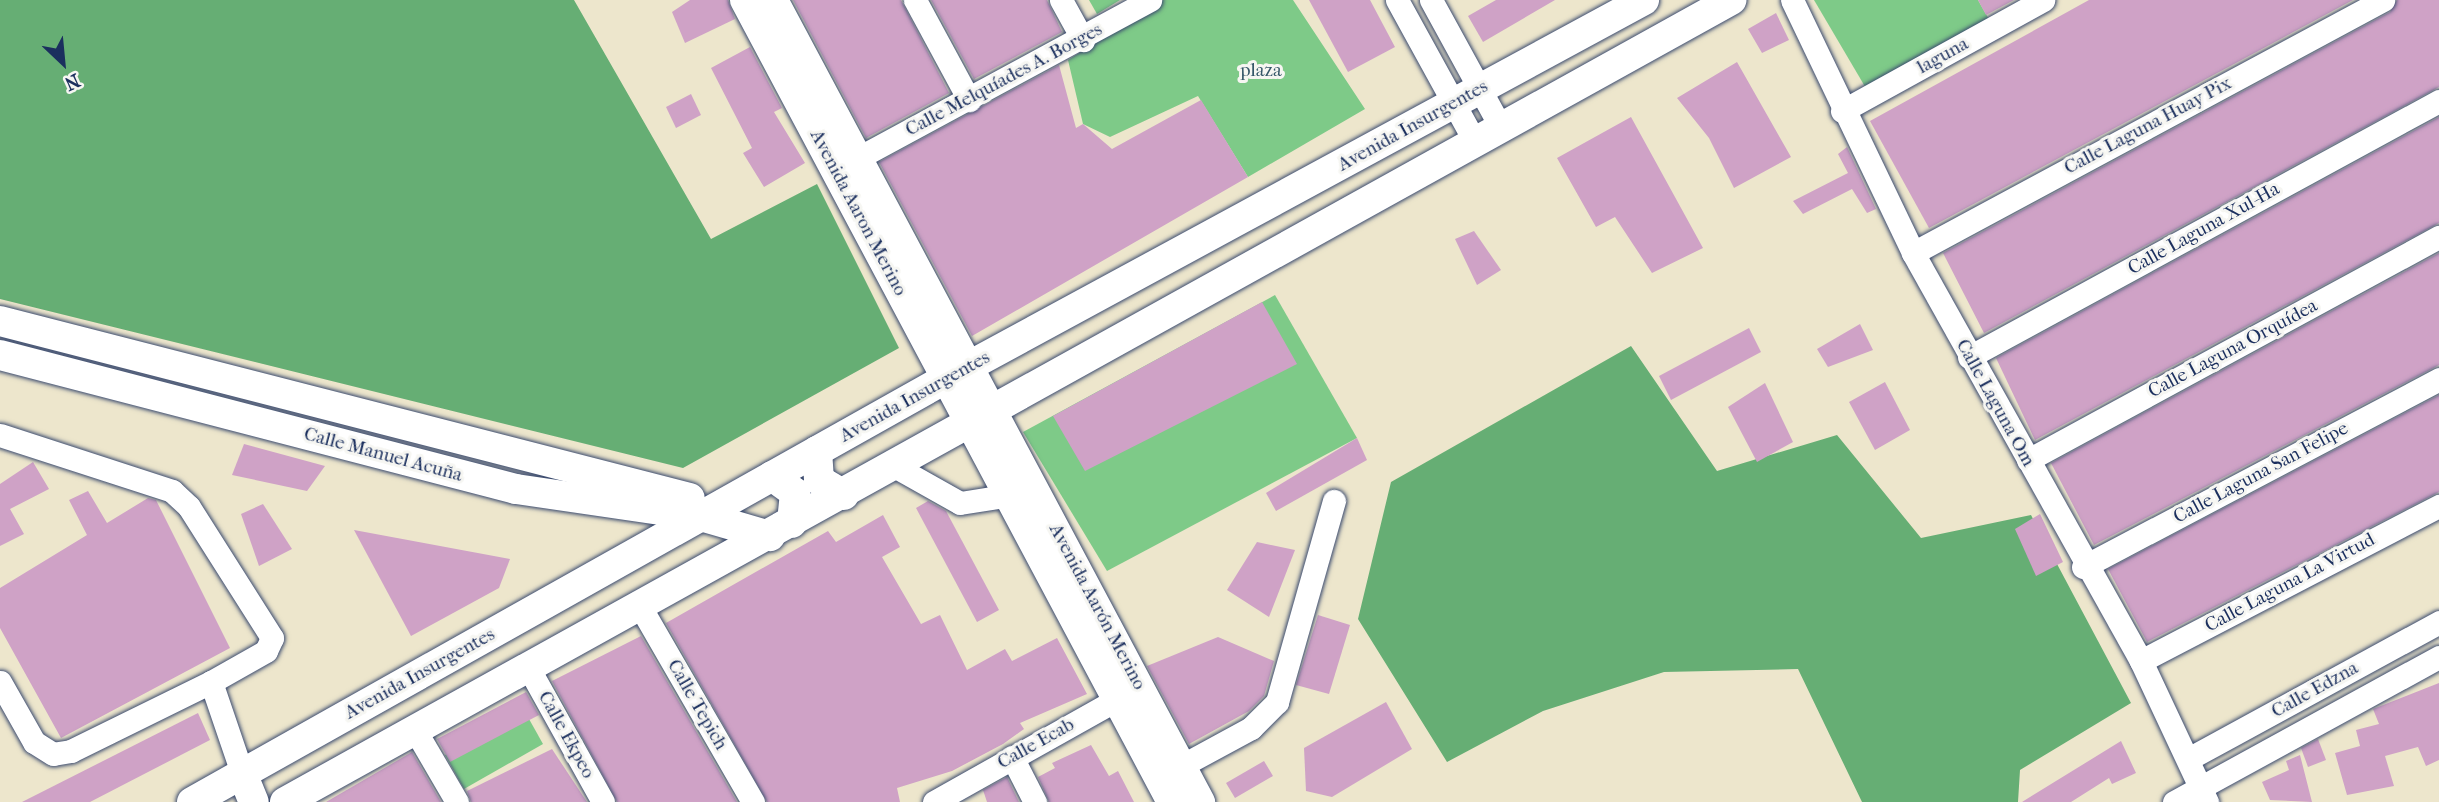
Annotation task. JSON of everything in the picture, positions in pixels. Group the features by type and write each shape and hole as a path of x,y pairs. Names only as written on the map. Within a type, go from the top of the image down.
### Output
{"main road":[{"name":"Avenida Aaron Merino","path":"745,0 846,165 984,419"},
{"name":"Avenida Aaron Merino","path":"773,0 846,165"},
{"name":"Avenida Insurgentes","path":"192,802 957,373 1644,0"},
{"path":"300,799 415,730 984,419 1731,0"},
{"name":"Calle Manuel Acuña","path":"0,321 781,530"},
{"name":"Calle Manuel Acuña","path":"0,355 516,489 711,511"},
{"name":"Avenida Aarón Merino","path":"984,419 1011,495 1128,693 1181,766 1200,802"},
{"name":"Avenida Aarón Merino","path":"984,419 1128,693 1172,802"},
{"path":"817,452 819,480 844,495"},
{"path":"772,476 796,493 781,530"},
{"path":"242,773 254,802"}],"street":[{"path":"915,0 969,100"},
{"path":"1061,0 1083,40"},
{"name":"Calle Melquíades A. Borges","path":"846,165 1083,40 1150,0"},
{"path":"1397,0 1475,142"},
{"path":"1431,0 1501,128"},
{"name":"Calle Laguna Om","path":"1791,0 1842,111 1913,253 2084,567 2141,661 2205,794"},
{"name":"laguna","path":"1842,111 2043,0"},
{"name":"Calle Laguna Huay Pix","path":"1913,253 2383,0"},
{"name":"Calle Laguna Xul-Ha","path":"1969,357 2439,101"},
{"name":"Calle Laguna Orquídea","path":"2028,460 2439,237"},
{"name":"Calle Laguna San Felipe","path":"2084,567 2439,379"},
{"path":"0,435 172,491 189,507 272,638 266,651 211,682 71,751 52,754 34,742 0,682"},
{"path":"896,467 919,486 960,503 1011,495"},
{"path":"1181,766 1251,727 1277,702 1334,501"},
{"name":"Calle Laguna La Virtud","path":"2141,661 2439,506"},
{"name":"Calle Tepich","path":"641,608 753,802"},
{"name":"Calle Edzna","path":"2190,758 2439,622"},
{"name":"Calle Edzna","path":"2174,802 2205,794 2439,657"},
{"name":"Calle Ekpeo","path":"528,667 603,802"},
{"path":"211,682 242,773"},
{"name":"Calle Ecab","path":"934,802 1128,693"},
{"path":"415,730 457,802"},
{"path":"1012,757 1035,802"}],"green space":[{"path":"0,0 574,0 711,239 817,184 899,348 683,468 0,299"},
{"path":"1089,0 1120,0 1097,14"},
{"name":"plaza","path":"1163,0 1293,0 1365,109 1248,177 1198,96 1110,137 1083,124 1068,60"},
{"path":"1814,0 1978,0 1991,23 1867,90"},
{"path":"1275,295 1357,438 1107,571 1023,432"},
{"path":"1631,346 1717,471 1837,435 1921,538 2031,515 2131,703 2020,770 2018,802 1862,802 1798,669 1664,672 1543,711 1447,762 1358,619 1391,482"},
{"path":"524,710 543,744 464,789 445,755"}],"building":[{"path":"690,0 728,0 735,19 685,43 672,12"},
{"path":"793,0 901,0 949,93 866,138"},
{"path":"931,0 1047,0 1062,32 974,79"},
{"path":"1309,0 1370,0 1395,47 1348,72"},
{"path":"1496,0 1555,0 1483,42 1468,16"},
{"path":"1978,0 2014,0 1986,15"},
{"path":"2089,0 2353,0 1929,228 1870,121"},
{"path":"2397,0 2439,0 2439,87 1984,333 1943,253 2390,12"},
{"path":"1776,13 1789,40 1762,53 1748,29"},
{"path":"750,47 782,108 774,112 805,163 764,187 743,153 752,148 711,68"},
{"path":"1737,62 1791,157 1734,188 1709,138 1677,98"},
{"path":"1059,65 1076,128 1083,124 1112,149 1201,100 1248,177 972,336 879,162"},
{"path":"691,94 701,115 676,128 666,107"},
{"path":"1631,117 1703,248 1652,273 1615,217 1596,227 1557,158"},
{"path":"2439,117 2439,223 2035,440 1996,358"},
{"path":"1847,147 1876,209 1867,213 1852,189 1803,214 1793,201 1848,173 1838,154"},
{"path":"1474,231 1501,270 1477,285 1455,239"},
{"path":"2439,253 2439,365 2094,545 2051,463"},
{"path":"1262,302 1297,364 1085,471 1053,416"},
{"path":"1860,324 1873,350 1828,367 1817,349"},
{"path":"1749,328 1761,352 1671,400 1659,376"},
{"path":"1885,382 1910,430 1875,450 1849,402"},
{"path":"1765,383 1793,442 1757,462 1728,407"},
{"path":"2439,395 2439,492 2147,642 2108,569"},
{"path":"1357,438 1367,460 1276,511 1266,493"},
{"path":"244,444 325,466 307,491 232,475"},
{"path":"33,462 49,489 10,509 24,534 0,546 0,484"},
{"path":"88,491 107,523 148,498 156,500 230,648 61,738 0,628 0,588 87,535 69,500"},
{"path":"928,501 946,511 999,610 977,622 916,508"},
{"path":"263,504 292,549 259,566 241,514"},
{"path":"2040,514 2063,562 2036,576 2015,529"},
{"path":"883,515 900,547 882,557 921,624 940,615 967,670 1005,649 1012,661 1057,638 1087,694 1020,723 1024,729 1003,744 952,771 897,788 900,802 767,802 666,623 828,531 836,542"},
{"path":"354,530 510,559 499,588 411,636"},
{"path":"1257,542 1295,550 1269,617 1227,590"},
{"path":"1318,615 1350,625 1329,694 1296,685"},
{"path":"641,636 737,802 617,802 552,681"},
{"path":"1218,637 1274,661 1264,696 1249,711 1189,744 1147,666"},
{"path":"2439,683 2439,760 2426,766 2418,747 2385,756 2394,786 2347,795 2335,753 2360,746 2356,730 2379,724 2373,709"},
{"path":"526,692 539,715 450,762 437,739"},
{"path":"1386,702 1412,749 1332,797 1306,791 1304,748"},
{"path":"198,713 210,740 90,802 22,802"},
{"path":"2318,739 2326,760 2308,767 2301,748"},
{"path":"2121,741 2136,773 2112,784 2109,778 2071,802 2022,802"},
{"path":"1091,745 1109,776 1118,771 1134,802 1049,802 1038,777 1055,768 1052,763"},
{"path":"552,749 587,802 471,802 467,791"},
{"path":"412,752 441,802 326,802"},
{"path":"2300,755 2312,802 2270,800 2262,782 2289,770 2286,761"},
{"path":"1264,761 1273,776 1235,798 1226,783"},
{"path":"1007,777 1019,802 987,802 983,790"}]}
